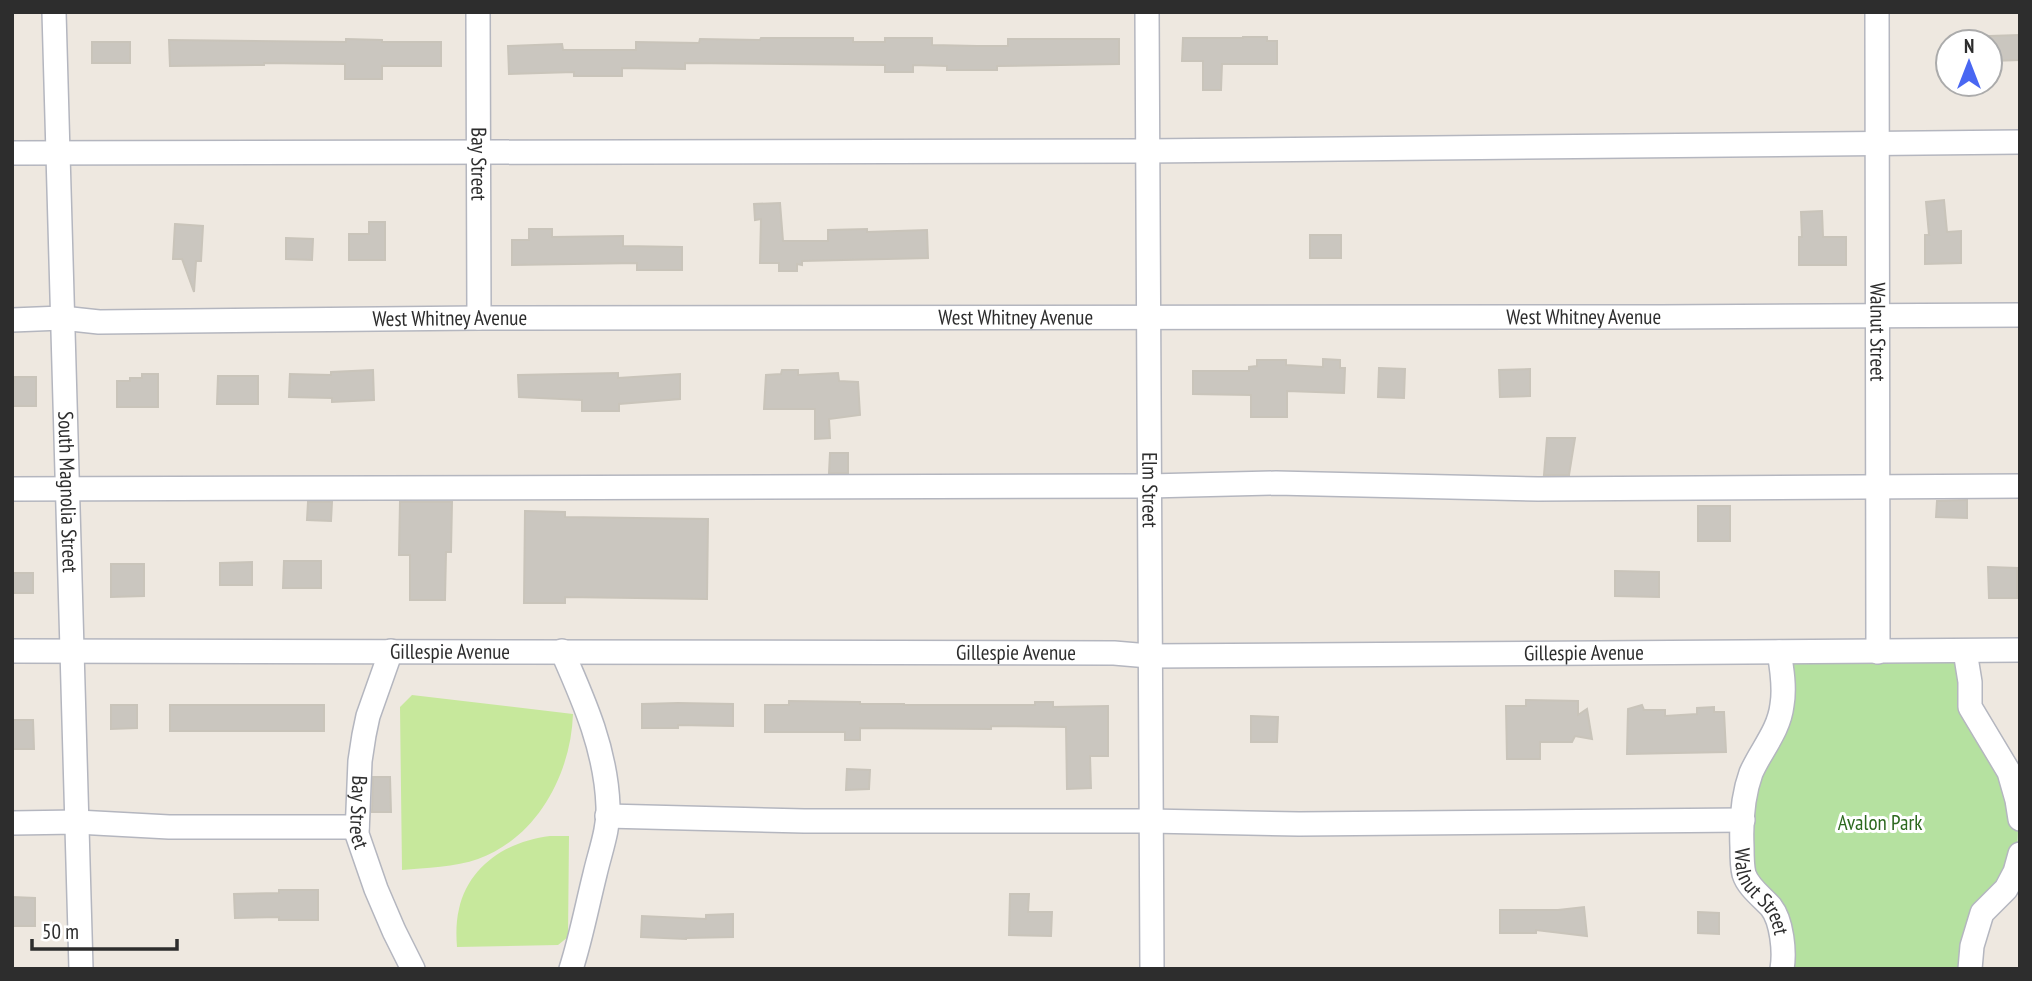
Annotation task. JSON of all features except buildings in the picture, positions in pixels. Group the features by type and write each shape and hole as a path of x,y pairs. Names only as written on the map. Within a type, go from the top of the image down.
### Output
{"street":[{"name":"South Magnolia Street","path":"54,12 81,969"},
{"name":"Bay Street","path":"478,12 479,318"},
{"name":"Elm Street","path":"1147,12 1152,969"},
{"name":"Walnut Street","path":"1877,12 1878,652"},
{"path":"12,153 1147,151 2020,142"},
{"name":"West Whitney Avenue","path":"12,320 62,318 99,322 479,318 2020,315"},
{"path":"12,489 1149,486 1276,483 1538,489 2020,486"},
{"name":"Gillespie Avenue","path":"12,651 1115,653 1149,656 2020,650"},
{"name":"Bay Street","path":"391,651 364,735 360,761 357,834 376,889 413,969"},
{"path":"562,651 598,743 606,784 607,816 604,840 571,969"},
{"path":"1965,651 1970,682 1970,707 2009,772 2020,819"},
{"name":"Walnut Street","path":"1779,652 1783,674 1782,706 1774,732 1751,774 1744,801 1742,845 1744,874 1776,914 1783,946 1782,969"},
{"path":"607,816 804,821 1312,824 1743,820"},
{"path":"12,823 77,822 169,827 357,827"},
{"path":"1970,969 1972,946 1982,913 2006,889 2020,854"}],"green space":[{"name":"Avalon Park","path":"1963,654 1968,708 2007,774 2018,830 2017,852 1967,969 1785,969 1753,883 1747,802 1776,734 1782,655"},
{"path":"412,695 573,714 571,737 558,781 533,820 499,849 460,864 402,870 400,707"},
{"path":"550,836 569,836 568,937 558,945 457,947 459,909 464,893 481,868 492,858 519,843"}]}
